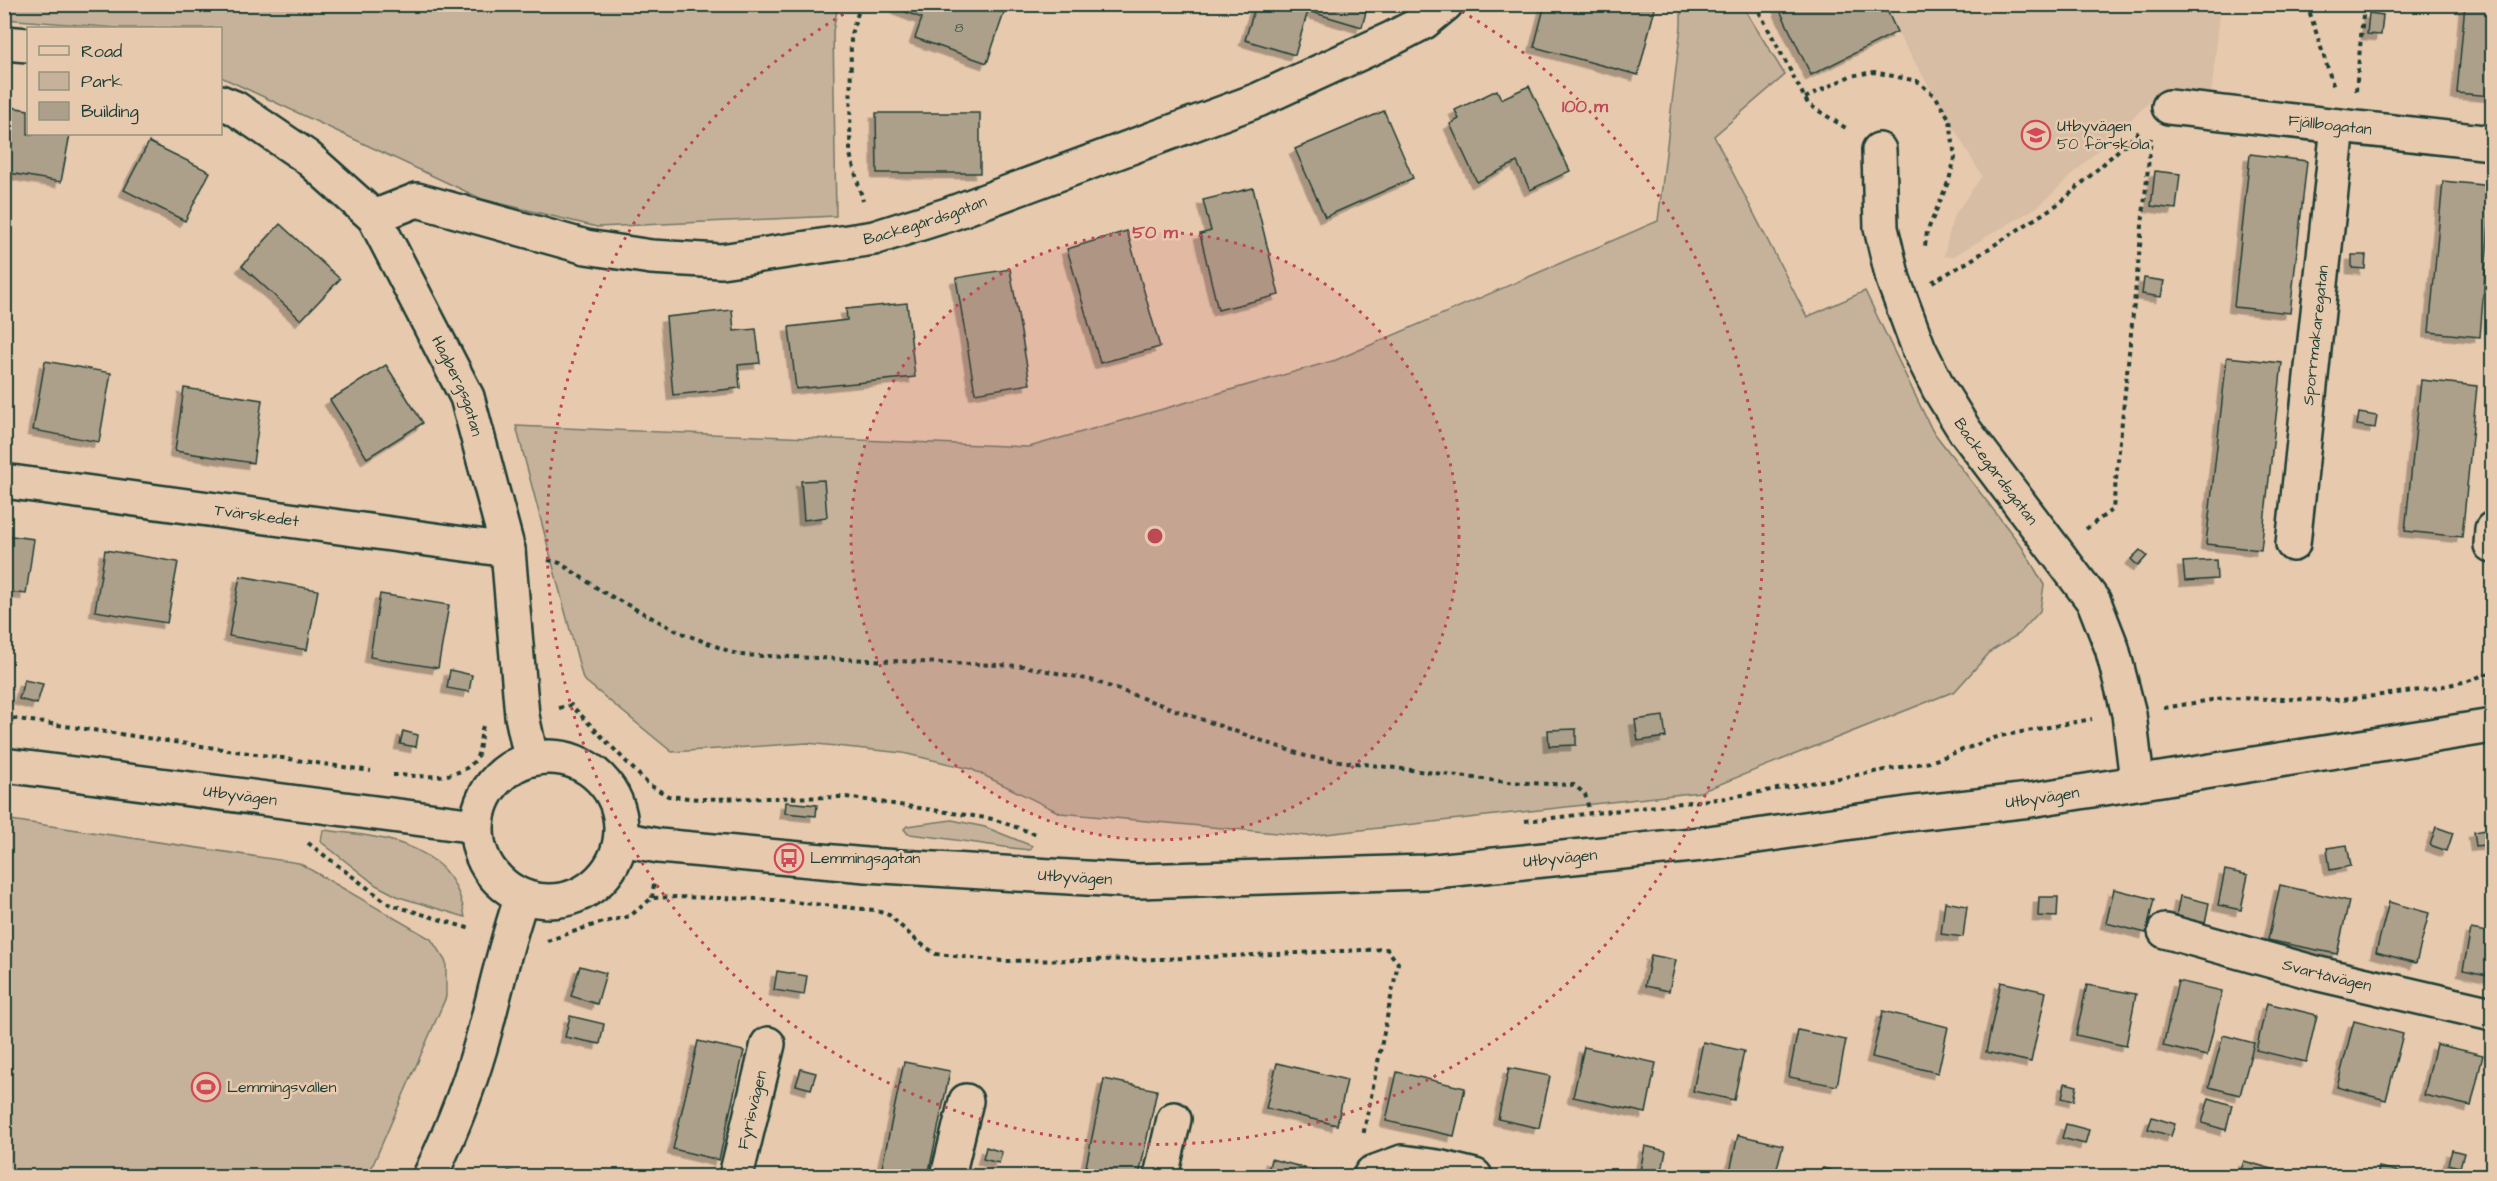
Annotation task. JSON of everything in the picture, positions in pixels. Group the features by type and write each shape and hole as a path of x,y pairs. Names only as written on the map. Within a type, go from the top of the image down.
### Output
{"street":[{"name":"Backegårdsgatan","path":"374,217 417,200 586,247 651,257 721,261 873,238 947,215 1258,99 1393,38 1424,22 1446,4"},
{"path":"4,43 27,45"},
{"name":"Hagbergsgatan","path":"222,103 235,108 307,157 374,217 467,397 508,550 522,716 531,758"},
{"name":"Fjällbogatan","path":"2162,114 2348,120 2493,143"},
{"name":"Sporrmakaregatan","path":"2293,544 2348,120"},
{"name":"Backegårdsgatan","path":"1879,150 1881,228 1893,279 1919,349 1939,389 1965,431 2094,602 2112,648 2129,714 2137,782"},
{"name":"Tvärskedet","path":"4,481 508,550"},
{"name":"Utbyvägen","path":"621,839 659,846 866,865 1138,881 1425,872 1702,844 1907,814 2031,800 2493,726"},
{"path":"531,758 563,759 583,765 600,779 613,797 620,818 621,839 615,860 603,878 586,892 565,900 543,902 522,897 501,885 486,866 478,845 476,826 483,797 498,778 531,758"},
{"name":"Utbyvägen","path":"4,765 476,826"},
{"path":"430,1176 462,1101 481,1042 508,934 522,897"},
{"name":"Svartåvägen","path":"2165,931 2319,974 2493,1014"},
{"name":"Fyrisvägen","path":"736,1176 768,1044"},
{"path":"948,1176 966,1101"},
{"path":"1161,1176 1174,1119"},
{"path":"1371,1175 1401,1162 1438,1167 1475,1176"}],"path":[{"path":"861,4 851,34 850,154 873,238"},
{"path":"1755,4 1808,104 1879,150"},
{"path":"2307,4 2334,90 2348,120"},
{"path":"2348,120 2364,4"},
{"path":"1805,98 1850,76 1874,72 1917,81 1936,97 1950,120 1955,158 1949,180 1927,232 1924,254"},
{"path":"1926,286 1968,262 2061,202 2138,132 2162,114"},
{"path":"2078,535 2113,509 2150,139 2162,114"},
{"path":"508,550 560,563 603,592 679,632 739,655 1023,666 1091,680 1308,757 1460,777 1574,785 1585,794 1590,813"},
{"path":"1517,823 1726,798 1930,762 2000,736 2064,723 2223,698 2342,700 2429,689 2468,681 2493,672"},
{"path":"4,717 393,775 424,776 449,775 464,769 476,759 483,724 571,705 648,784 668,796 699,799 846,797 993,819 1044,838"},
{"path":"307,842 389,904 469,929 546,942 596,924 630,916 652,898 675,897 762,899 874,910 889,915 917,941 936,954 1002,961 1163,959 1387,950 1398,963 1361,1145 1371,1175"},
{"path":"872,903 874,910"}],"shaded area":[{"name":"Utbyvägen 50 förskola","path":"1777,5 2221,5 2211,95 2159,93 2039,206 1952,257 1944,256 1953,217 1982,176 1897,32"}],"green space":[{"path":"4,5 838,5 833,31 836,216 597,227 482,199 222,77 222,27 105,27 5,19"},
{"path":"1681,5 1742,5 1785,75 1714,136 1807,317 1865,291 1932,430 2022,547 2044,585 2040,611 2019,634 1991,651 1955,691 1700,792 1308,836 1060,813 971,769 903,753 807,743 672,752 583,679 516,426 1029,447 1336,360 1658,221 1681,26"},
{"name":"Lemmingsvallen","path":"4,819 299,863 431,939 446,962 446,997 368,1176 5,1176"},
{"path":"952,820 985,827 1032,846 1030,850 908,834 904,829 907,826"},
{"path":"323,830 392,841 413,848 431,858 447,873 458,892 465,917 399,897 376,885 321,842"}],"building":[{"path":"899,4 1007,4 987,63 915,38 922,18 898,9"},
{"path":"1256,4 1368,4 1362,27 1308,11 1295,55 1245,40"},
{"path":"1545,4 1656,4 1638,75 1534,47"},
{"path":"1777,4 1884,4 1897,32 1811,75"},
{"path":"2465,4 2492,4 2492,96 2457,93"},
{"path":"2369,13 2383,15 2381,35 2367,34"},
{"path":"1529,86 1570,171 1530,190 1517,162 1477,182 1450,124 1459,119 1455,110 1497,90 1501,99"},
{"path":"5,106 27,110 27,135 70,135 61,182 4,172"},
{"path":"1384,111 1413,178 1325,217 1295,149"},
{"path":"876,113 980,113 980,173 877,173"},
{"path":"149,142 210,172 185,221 124,190"},
{"path":"2250,154 2307,161 2290,313 2234,307"},
{"path":"2155,171 2180,174 2176,209 2151,206"},
{"path":"2443,181 2492,186 2480,337 2429,332"},
{"path":"1253,188 1279,295 1218,310 1200,234 1211,231 1203,200"},
{"path":"280,224 340,279 301,320 242,266"},
{"path":"1127,231 1160,347 1100,363 1067,249"},
{"path":"2352,255 2366,255 2365,269 2352,268"},
{"path":"1010,269 1030,384 975,393 956,278"},
{"path":"2144,278 2164,281 2161,297 2142,294"},
{"path":"907,303 915,377 796,389 789,327 847,320 846,309"},
{"path":"732,310 734,331 756,329 760,363 738,365 740,388 673,395 666,317"},
{"path":"2227,357 2282,363 2261,550 2206,544"},
{"path":"45,361 111,373 99,442 33,430"},
{"path":"386,365 423,423 367,458 330,400"},
{"path":"2421,380 2477,386 2462,537 2405,531"},
{"path":"184,388 262,400 253,463 175,451"},
{"path":"2359,413 2377,416 2375,428 2357,425"},
{"path":"824,480 827,517 804,520 801,481"},
{"path":"4,535 34,539 26,594 4,591"},
{"path":"105,550 178,562 167,623 95,611"},
{"path":"2140,550 2147,556 2138,566 2131,559"},
{"path":"2216,560 2217,579 2185,581 2183,562"},
{"path":"240,576 318,590 307,650 229,636"},
{"path":"380,594 449,605 438,668 370,657"},
{"path":"450,670 472,675 469,692 447,688"},
{"path":"24,680 43,684 37,704 19,699"},
{"path":"1663,716 1666,737 1638,741 1635,720"},
{"path":"1576,729 1576,745 1549,746 1548,730"},
{"path":"403,731 418,735 416,747 400,744"},
{"path":"786,802 817,805 816,816 785,813"},
{"path":"2436,827 2453,833 2447,851 2430,845"},
{"path":"2492,829 2492,844 2476,846 2474,832"},
{"path":"2347,845 2351,866 2330,870 2327,848"},
{"path":"2225,870 2248,875 2241,910 2218,905"},
{"path":"2280,885 2349,901 2337,954 2268,940"},
{"path":"2114,889 2154,899 2146,933 2106,923"},
{"path":"2180,896 2209,903 2205,923 2176,916"},
{"path":"2039,897 2058,897 2057,917 2038,916"},
{"path":"1945,902 1967,906 1963,937 1941,934"},
{"path":"2389,902 2429,913 2416,963 2376,952"},
{"path":"2471,929 2492,933 2492,976 2463,970"},
{"path":"1651,955 1676,960 1669,991 1645,986"},
{"path":"580,966 606,973 597,1004 571,996"},
{"path":"777,971 807,976 804,995 774,990"},
{"path":"2178,981 2222,991 2207,1056 2163,1046"},
{"path":"2001,982 2046,992 2031,1062 1986,1052"},
{"path":"2087,985 2136,994 2126,1046 2076,1035"},
{"path":"2267,1003 2317,1015 2306,1062 2256,1050"},
{"path":"1883,1011 1948,1027 1938,1073 1872,1057"},
{"path":"570,1016 604,1024 600,1044 565,1037"},
{"path":"2354,1021 2403,1034 2386,1100 2337,1087"},
{"path":"1798,1030 1846,1040 1837,1086 1789,1077"},
{"path":"2223,1035 2254,1043 2240,1095 2209,1087"},
{"path":"698,1041 744,1051 719,1160 673,1149"},
{"path":"1703,1042 1744,1051 1734,1100 1693,1091"},
{"path":"2436,1044 2483,1055 2471,1106 2424,1095"},
{"path":"1584,1047 1656,1063 1646,1113 1573,1097"},
{"path":"904,1062 950,1071 928,1176 903,1176 881,1172"},
{"path":"1277,1063 1347,1080 1337,1125 1266,1108"},
{"path":"1509,1068 1550,1076 1539,1128 1498,1119"},
{"path":"801,1069 816,1073 811,1089 796,1085"},
{"path":"1397,1072 1465,1088 1454,1136 1386,1121"},
{"path":"1104,1079 1157,1090 1139,1176 1084,1176"},
{"path":"2065,1083 2077,1086 2074,1101 2062,1098"},
{"path":"2209,1098 2232,1105 2226,1130 2202,1123"},
{"path":"2152,1117 2175,1124 2171,1136 2148,1129"},
{"path":"2066,1124 2089,1130 2085,1144 2062,1138"},
{"path":"1738,1135 1783,1145 1775,1176 1729,1176"},
{"path":"1645,1146 1666,1151 1661,1176 1639,1176"},
{"path":"986,1147 1002,1152 999,1163 983,1159"},
{"path":"2452,1150 2464,1153 2460,1167 2448,1164"},
{"path":"1271,1159 1325,1173 1324,1176 1267,1176"},
{"path":"2244,1161 2276,1170 2274,1176 2239,1176"},
{"path":"2379,1167 2405,1173 2404,1176 2377,1176"},
{"path":"1823,1168 1843,1174 1842,1176 1821,1176"},
{"path":"508,1171 531,1176 506,1176"}],"place":[{"name":"Utbyvägen 50 förskola","path":"2036,135"},
{"name":"Lemmingsgatan","path":"789,858"},
{"name":"Lemmingsvallen","path":"206,1087"}]}
